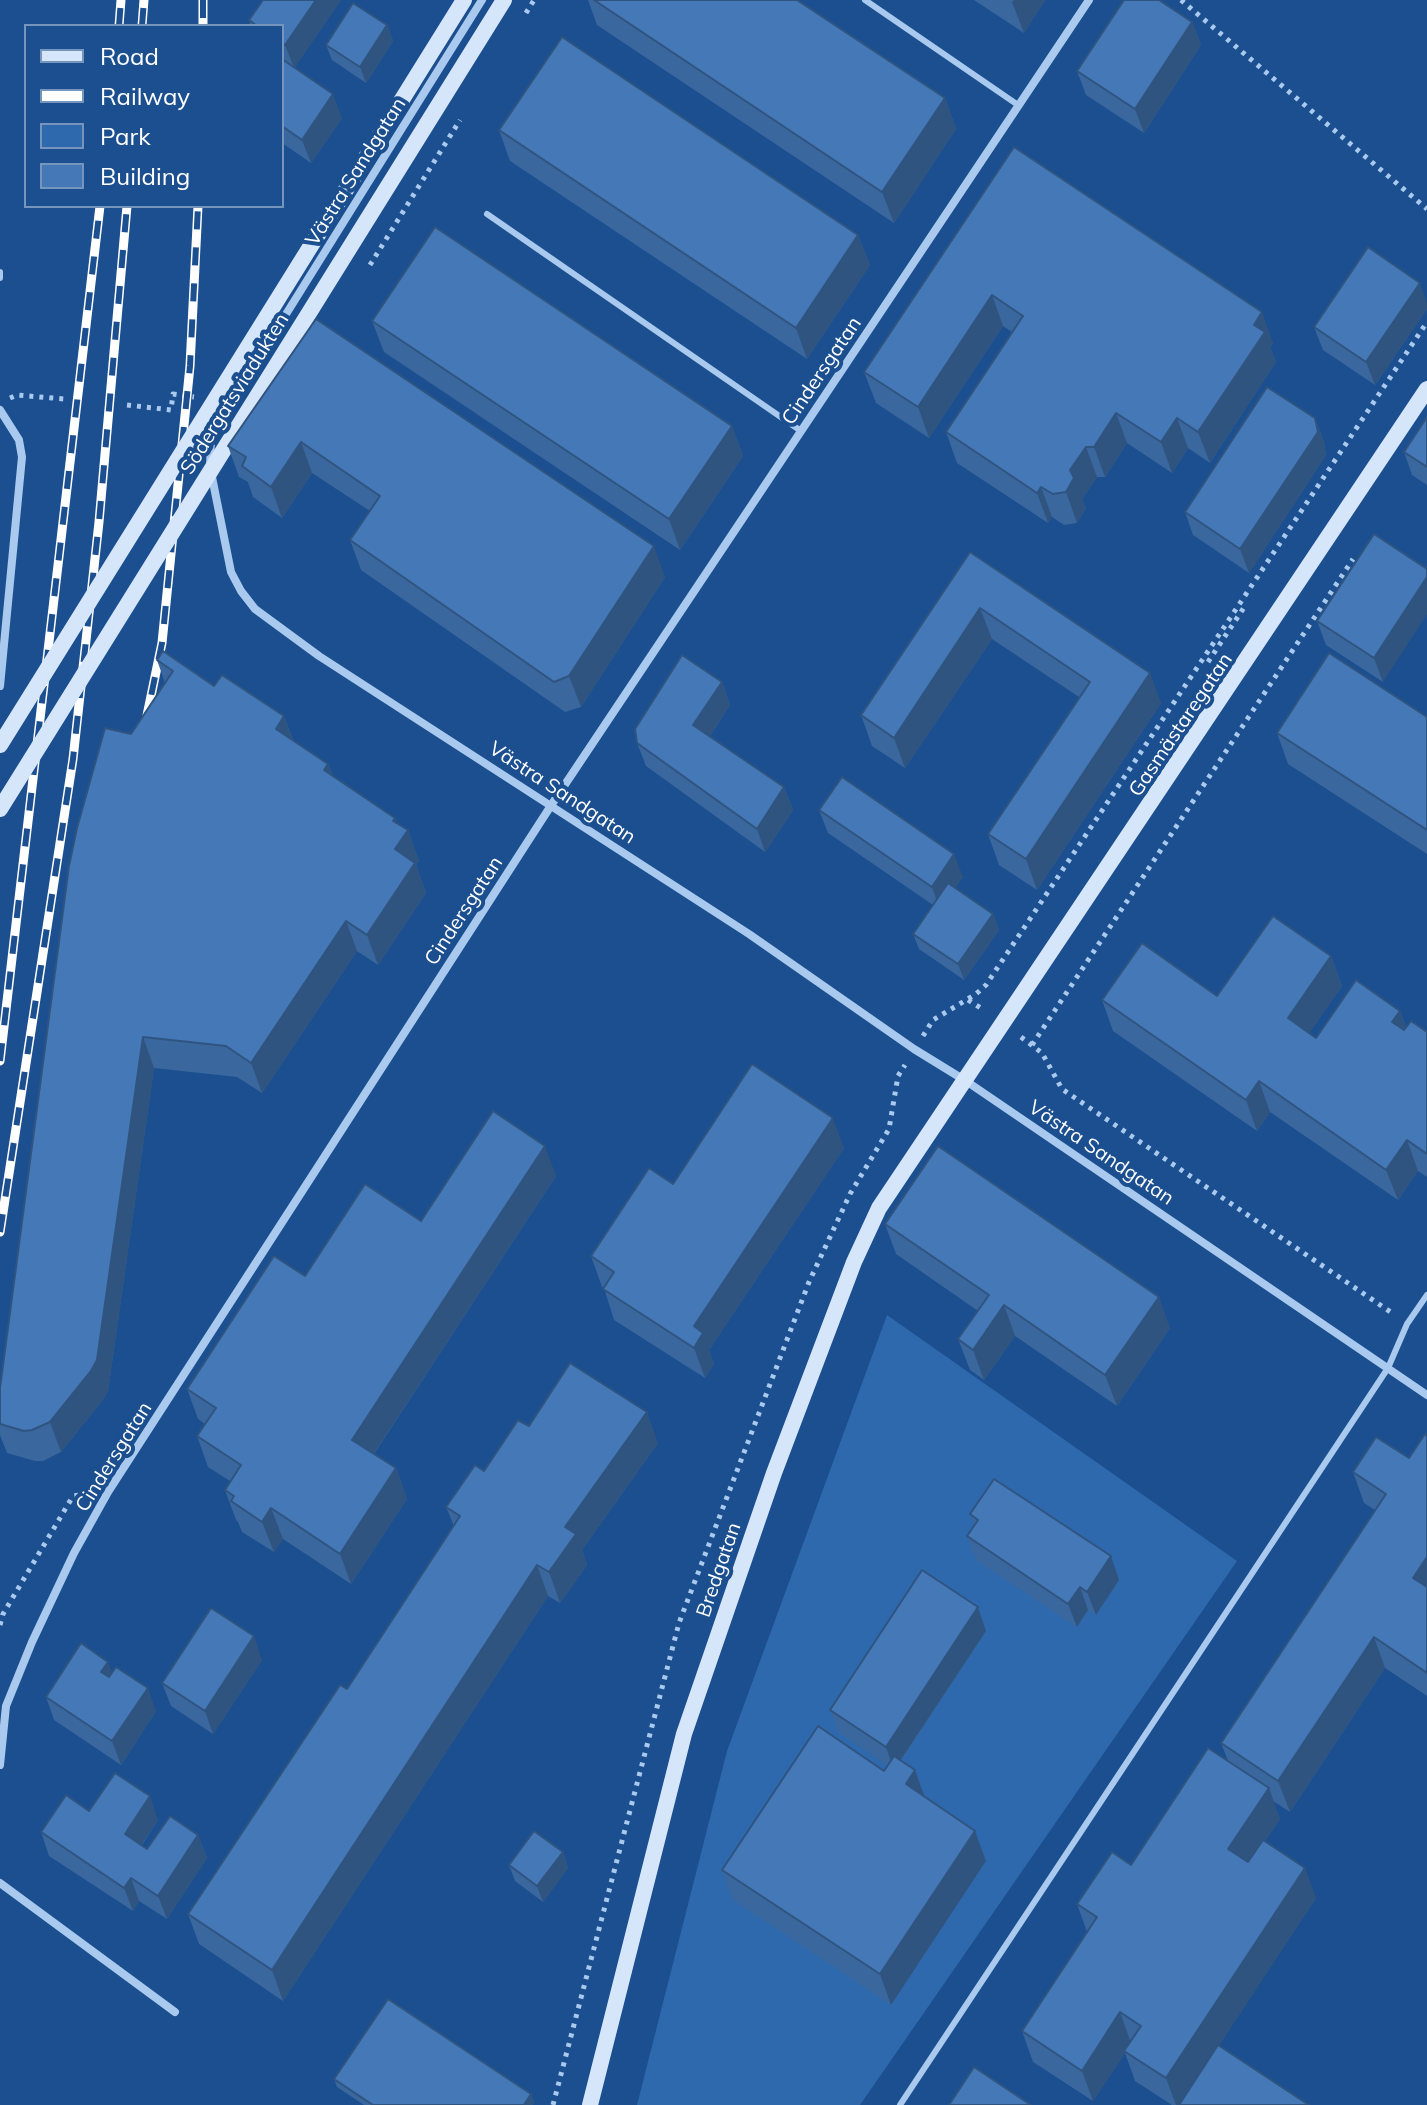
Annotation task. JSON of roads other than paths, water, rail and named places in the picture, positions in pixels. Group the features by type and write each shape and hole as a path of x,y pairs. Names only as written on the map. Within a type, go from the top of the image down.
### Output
{"street":[{"name":"Södergatsviadukten","path":"0,745 464,0"},
{"name":"Västra Sandgatan","path":"482,0 211,439 210,467 231,572 241,591 255,609 319,656 749,934 1427,1395"},
{"name":"Södergatsviadukten","path":"0,809 504,0"},
{"name":"Cindersgatan","path":"0,1765 6,1706 74,1553 108,1492 552,804 1089,0"},
{"name":"Gasmästaregatan","path":"966,1081 1427,389"},
{"path":"0,410 19,440 22,457 0,686"},
{"name":"Bredgatan","path":"590,2105 684,1734 774,1473 854,1262 879,1208 966,1081"},
{"path":"0,1883 175,2012"}],"lane":[{"path":"865,0 1018,105"},
{"path":"487,214 801,431"},
{"path":"0,272 0,278"},
{"path":"900,2105 1388,1368 1407,1324 1427,1295"}],"railway":[{"path":"119,24 121,0"},
{"path":"142,24 144,0"},
{"path":"203,0 203,24"},
{"path":"0,1061 100,208"},
{"path":"0,1232 73,759 99,522 127,208"},
{"path":"144,730 162,643 190,366 198,208"}]}
